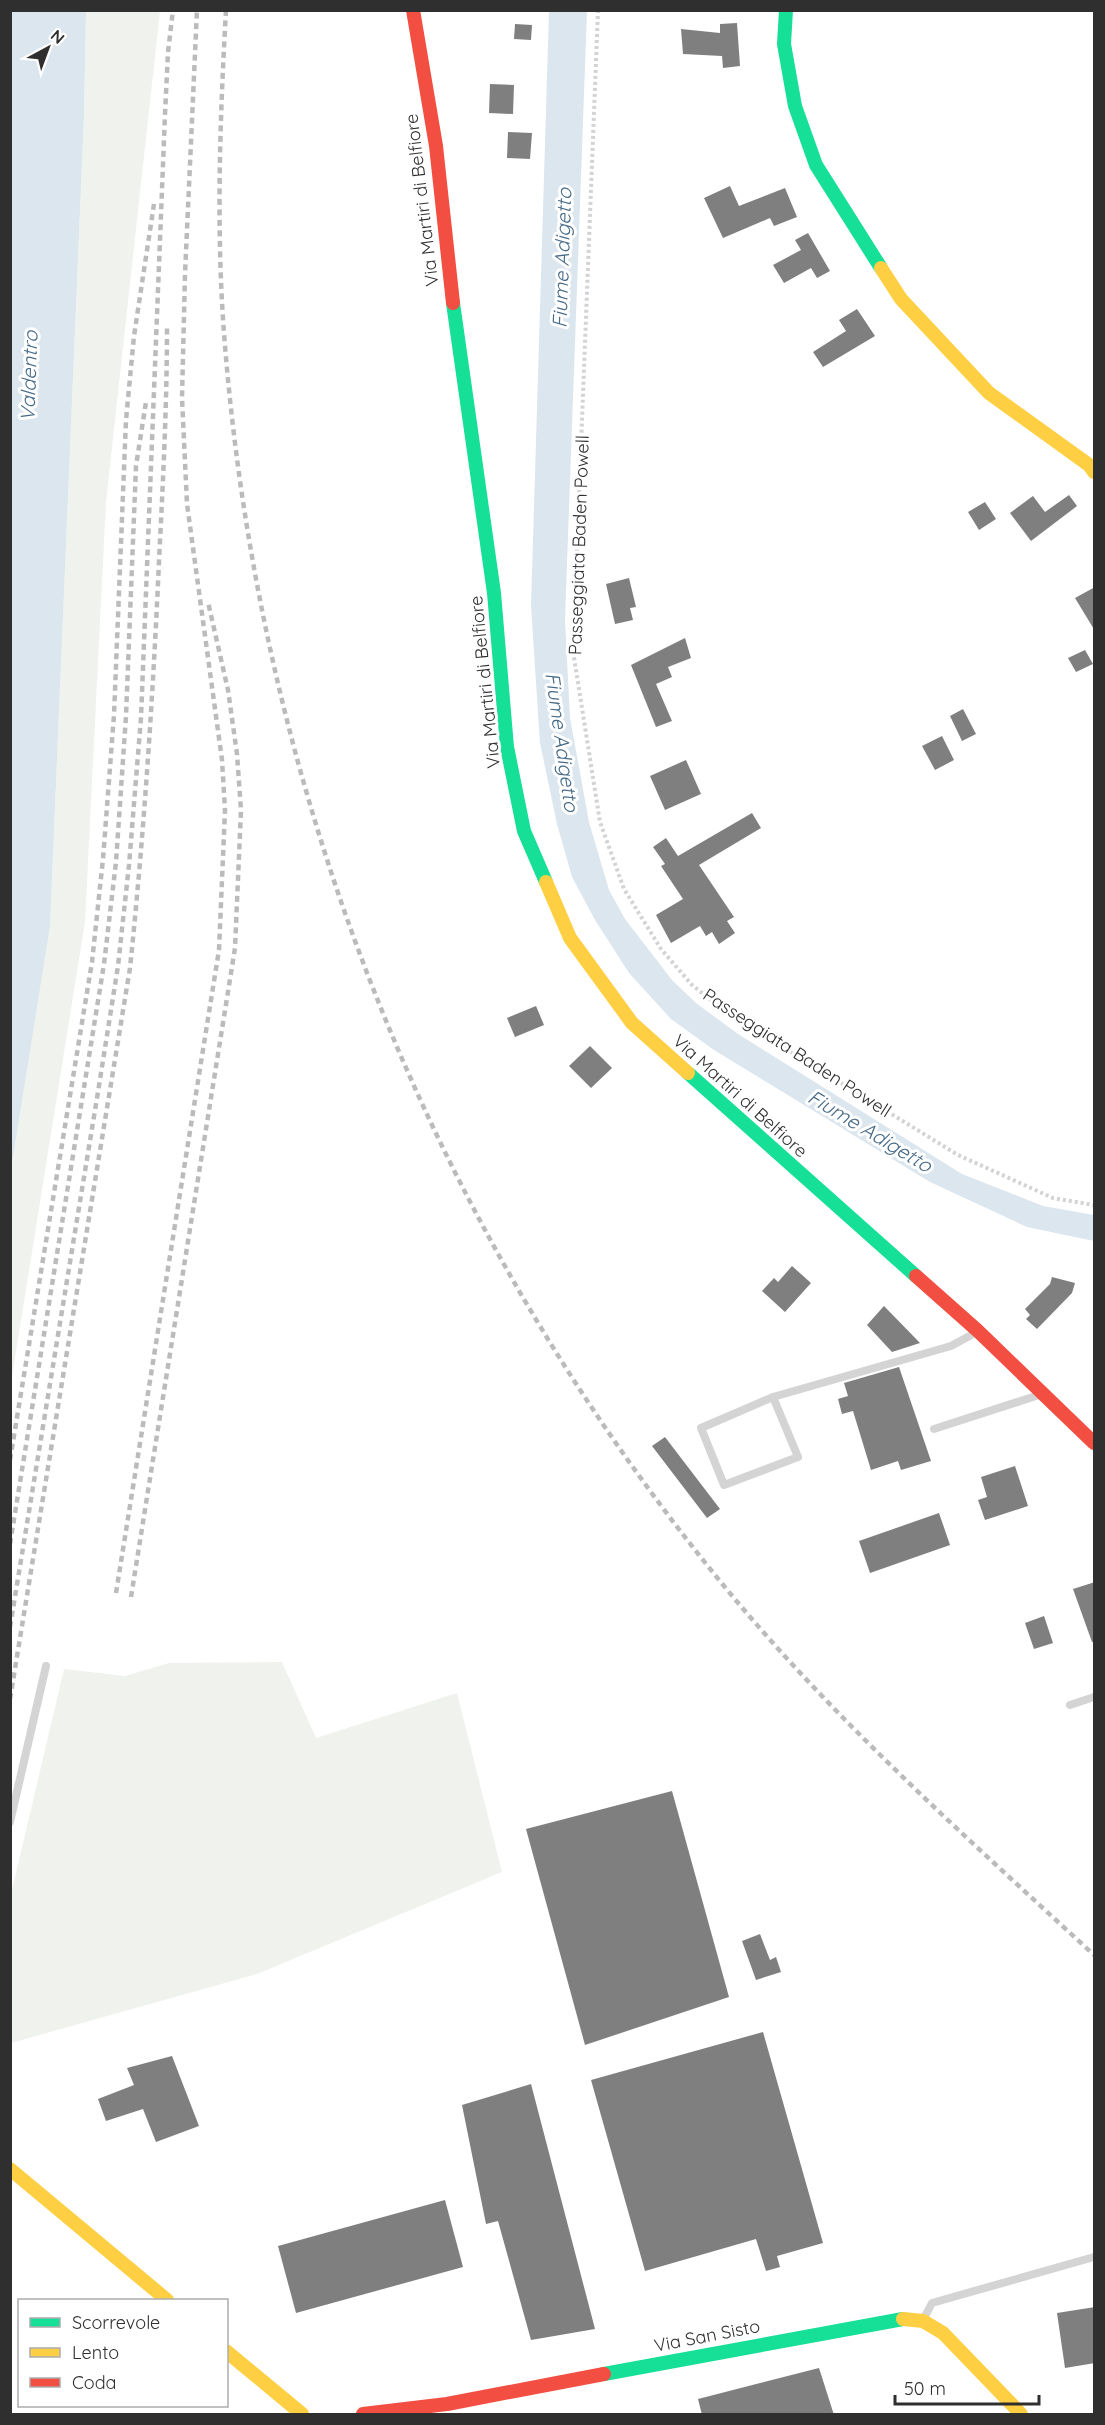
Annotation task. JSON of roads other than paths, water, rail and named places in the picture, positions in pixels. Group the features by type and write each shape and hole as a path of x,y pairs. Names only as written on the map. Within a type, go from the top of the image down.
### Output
{"street":[{"name":"Via Martiri di Belfiore","path":"413,10 436,146 451,290 494,593 507,747 524,831 570,938 632,1023 978,1331 1095,1443"},
{"path":"786,10 784,44 795,106 816,165 901,299 989,393 1089,465 1095,472"},
{"path":"10,2169 165,2299"},
{"name":"Via San Sisto","path":"363,2415 447,2404 898,2318 923,2321 944,2333 1021,2415"},
{"path":"228,2353 302,2415"}],"lane":[{"path":"773,1397 798,1457 724,1485 701,1428 773,1397 951,1346 978,1331"},
{"path":"934,1429 1042,1394"},
{"path":"10,1822 46,1666"},
{"path":"1070,1705 1095,1696"},
{"path":"923,2321 932,2303 1095,2257"}],"water":[{"name":"Valdentro","path":"11,10 86,11 84,116 50,927 11,1170"},
{"name":"Fiume Adigetto","path":"549,11 587,11 565,620 570,718 589,822 609,890 625,919 672,980 696,1003 738,1034 962,1174 1043,1206 1094,1215 1094,1241 1027,1227 930,1182 714,1050 671,1019 629,973 595,920 572,877 557,824 540,743 531,606"}],"railway":[{"path":"10,1627 118,966 129,865 141,718 165,114 173,10"},
{"path":"116,1593 219,950 225,810 222,760 187,504 182,398 197,10"},
{"path":"226,10 222,91 220,253 224,333 243,505 276,673 320,838 377,998 446,1154 527,1304 620,1448 724,1586 767,1636 856,1731 950,1822 1094,1955"},
{"path":"10,1460 92,962 103,859 114,715 126,420 134,336 154,204"},
{"path":"10,1699 130,968 144,816 154,663 167,325"},
{"path":"10,1544 104,964 116,862 126,716 136,466 146,402"},
{"path":"131,1597 235,948 241,810 237,754 228,690 208,602"}]}
